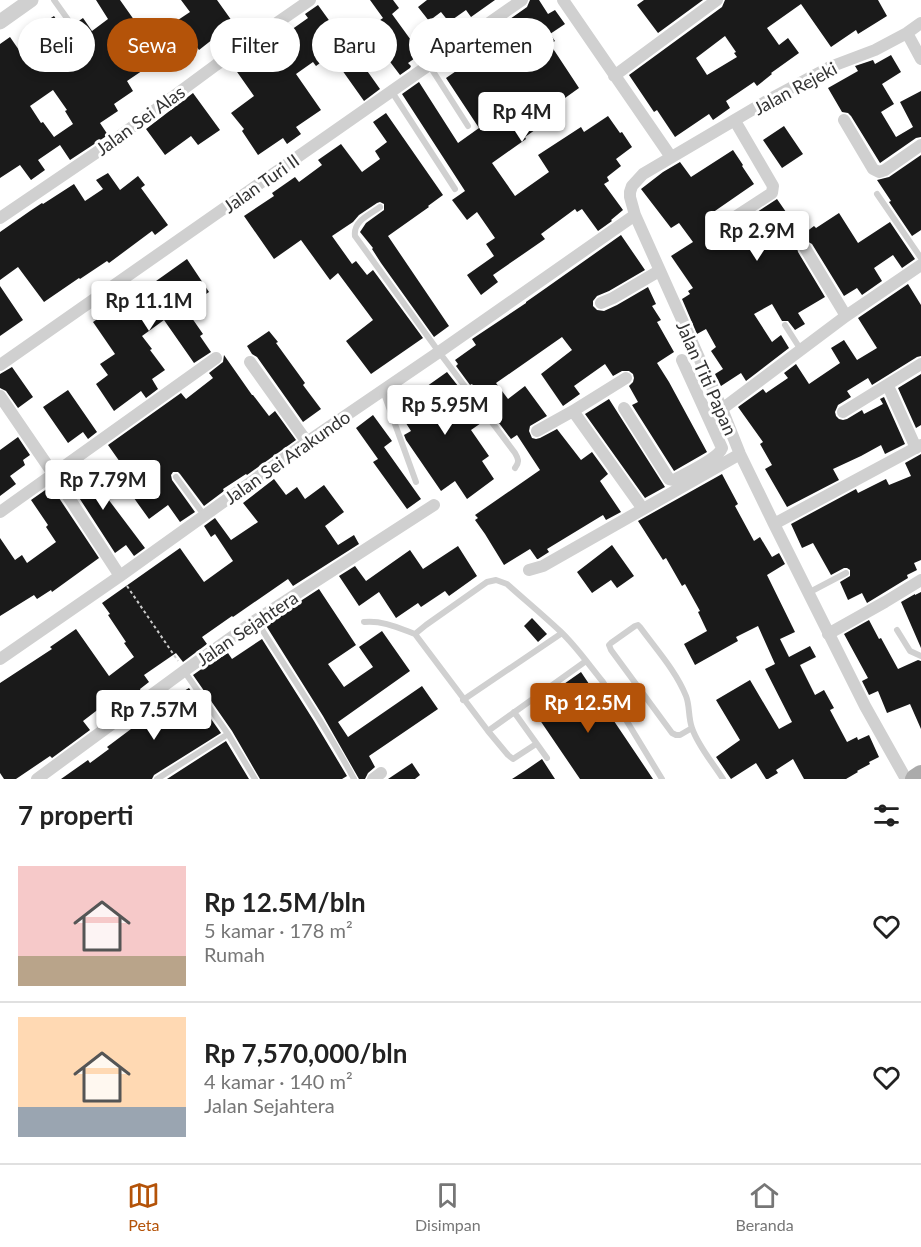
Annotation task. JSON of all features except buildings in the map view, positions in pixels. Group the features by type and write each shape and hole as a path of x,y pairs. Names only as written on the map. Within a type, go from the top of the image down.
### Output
{"main road":[{"path":"915,779 921,775"}],"street":[{"path":"0,22 31,0"},
{"name":"Jalan Sei Alas","path":"0,218 109,144 216,65 310,0"},
{"name":"Jalan Turi II","path":"496,18 522,0"},
{"path":"563,0 671,157"},
{"path":"614,76 717,0"},
{"name":"Jalan Rejeki","path":"671,157 772,98 830,67 875,50 921,23"},
{"path":"907,33 921,59"},
{"name":"Jalan Turi II","path":"0,365 419,72"},
{"path":"844,120 873,170 879,172 921,145"},
{"path":"735,121 774,186 772,193 735,217"},
{"name":"Jalan Titi Papan","path":"671,157 643,174 632,186 630,198 635,216 740,454 828,634 906,779"},
{"name":"Jalan Sei Arakundo","path":"0,659 307,442 635,216"},
{"path":"805,248 846,316"},
{"path":"706,410 720,406 921,265"},
{"path":"601,303 659,271"},
{"path":"0,512 216,358"},
{"path":"624,408 668,478 672,480 722,450 682,360"},
{"path":"250,362 307,442"},
{"path":"843,411 888,386 921,364"},
{"path":"537,431 626,378"},
{"path":"774,524 918,447 888,386"},
{"path":"0,396 120,576"},
{"path":"573,411 643,509"},
{"path":"529,570 543,566 740,454"},
{"name":"Jalan Sejahtera","path":"37,779 256,620 434,505"},
{"path":"828,634 921,580"}],"lane":[{"path":"54,0 67,18"},
{"path":"433,72 468,126"},
{"path":"392,92 455,189"},
{"path":"877,194 921,258"},
{"path":"380,207 357,223 354,229 355,236 515,453 518,460 515,468"},
{"path":"785,326 801,350"},
{"path":"383,391 416,482"},
{"path":"176,477 205,515"},
{"path":"808,593 846,573"},
{"path":"415,634 486,582 496,580 507,584 562,633 610,692 662,779"},
{"path":"256,620 335,742 354,779"},
{"path":"364,622 372,621 390,625 415,634 463,700 511,758 513,759 537,744"},
{"path":"692,728 680,735 672,733 611,650 609,645 611,643 635,626 640,627 670,668 687,697 688,715 692,728 694,735 723,779"},
{"path":"897,630 910,651 921,656"},
{"path":"463,700 562,633"},
{"path":"488,731 586,662"},
{"path":"184,671 228,734 255,779"},
{"path":"514,712 547,758"},
{"path":"157,779 228,734"}],"path":[{"path":"120,576 184,671"}]}
